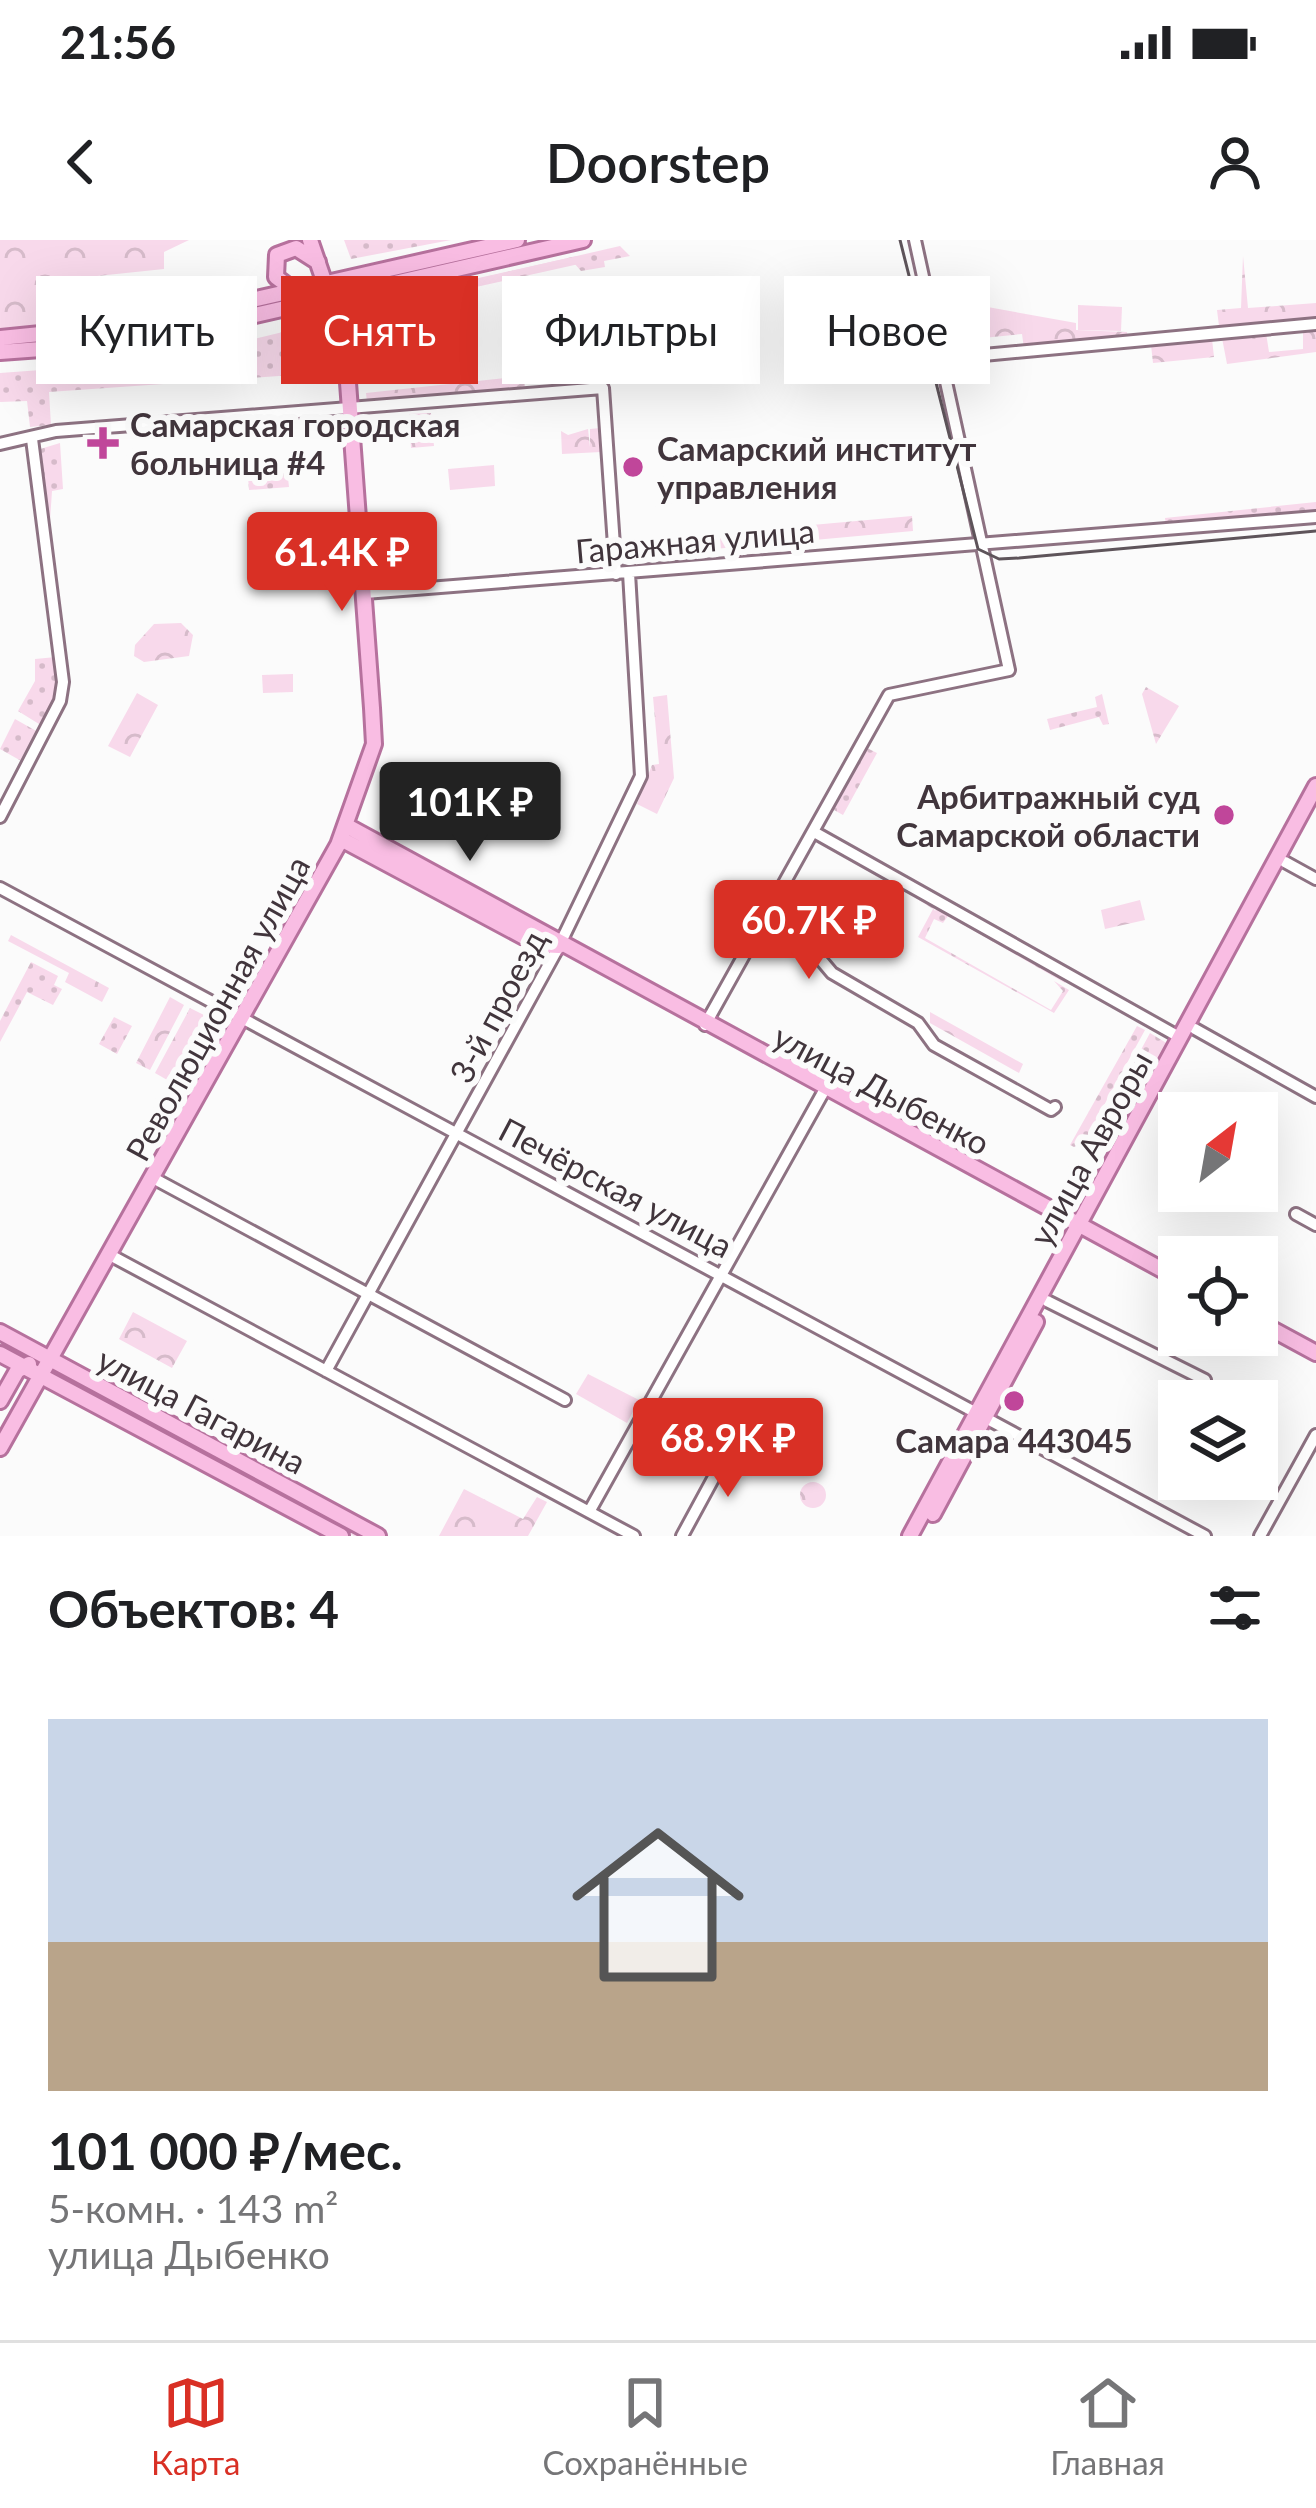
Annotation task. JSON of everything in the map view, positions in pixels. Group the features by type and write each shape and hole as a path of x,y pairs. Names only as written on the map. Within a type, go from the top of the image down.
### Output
{"main road":[{"name":"Революционная улица","path":"310,240 324,276"},
{"path":"388,276 518,240"},
{"path":"408,276 553,240"},
{"path":"416,276 583,240"},
{"path":"281,281 276,278 277,255 296,248 318,262"},
{"path":"0,345 281,298"},
{"path":"0,345 137,342 281,305"},
{"name":"Революционная улица","path":"0,1448 344,833 374,744 347,384"},
{"name":"улица Авроры","path":"910,1536 1047,1301 1180,1038 1316,786"},
{"name":"улица Авроры","path":"920,1536 982,1414 1316,806"},
{"name":"улица Дыбенко","path":"344,833 1158,1269"},
{"name":"улица Гагарина","path":"0,1332 378,1536"},
{"path":"1278,1332 1316,1353"},
{"name":"улица Гагарина","path":"0,1354 341,1536"},
{"path":"0,1401 21,1365 52,1359"}],"street":[{"path":"915,240 923,276"},
{"path":"990,354 1316,324"},
{"path":"706,1025 889,695 1009,670 947,384"},
{"name":"3-й проезд","path":"326,1371 458,1135 641,776 603,388 350,407"},
{"path":"0,444 56,431 350,407"},
{"path":"0,817 60,701 63,682 32,439"},
{"name":"Гаражная улица","path":"365,593 1316,517"},
{"path":"814,832 1180,1038"},
{"path":"1285,862 1316,879"},
{"name":"Печёрская улица","path":"0,888 1205,1536"},
{"path":"762,922 816,954 832,973 918,1023 934,1046 1051,1110 1055,1107"},
{"path":"1196,1029 1316,1097"},
{"path":"589,1512 825,1089"},
{"path":"153,1178 565,1400"},
{"path":"1296,1214 1316,1225"},
{"path":"110,1255 634,1536"},
{"path":"1047,1301 1205,1380"},
{"path":"1260,1536 1316,1435"},
{"path":"682,1536 733,1442"},
{"path":"1300,1464 1313,1471"}],"green space":[{"path":"0,240 189,240 164,252 164,269 36,276 36,328 0,330"},
{"path":"344,240 451,240 351,259"},
{"path":"620,246 630,256 581,271 574,263 478,285 478,279"},
{"path":"577,256 579,264 502,276 502,281 478,287 478,278"},
{"path":"1243,256 1248,308 1316,303 1316,317 1219,326 1217,310 1241,308"},
{"path":"1078,305 1122,307 1121,331 1078,330"},
{"path":"990,307 1076,323 1076,330 1127,332 1128,340 1024,349 1022,334 990,337"},
{"path":"1303,329 1316,329 1316,352 1227,364 1222,338 1266,333 1269,352 1303,349"},
{"path":"281,332 281,376 257,378 257,338"},
{"path":"1212,339 1214,357 1153,363 1151,345"},
{"path":"36,370 36,384 164,384 49,392 51,425 30,427 27,401 0,402 0,373"},
{"path":"502,378 502,384 525,384 525,390 367,402 366,393"},
{"path":"431,413 434,446 411,448 409,414"},
{"path":"600,428 601,452 562,454 561,431 568,435 588,429 590,447 590,429"},
{"path":"60,443 63,489 52,491 50,521 37,450"},
{"path":"296,454 303,477 288,478 289,487 249,490 248,476 292,473 291,455"},
{"path":"215,460 216,475 166,479 165,464"},
{"path":"494,465 495,486 450,490 448,469"},
{"path":"1316,502 1316,511 1166,526 1165,518"},
{"path":"912,516 913,531 714,549 712,534"},
{"path":"181,623 193,635 189,656 144,662 134,656 135,645 154,624"},
{"path":"56,657 56,700 39,724 18,711 35,681 35,659"},
{"path":"293,674 293,692 263,693 262,675"},
{"path":"1146,687 1179,706 1156,744 1142,694"},
{"path":"137,693 158,705 130,757 108,746"},
{"path":"1102,694 1109,724 1103,725 1099,717 1050,730 1047,719 1097,707 1095,697"},
{"path":"667,695 674,778 657,814 637,804 652,765 659,764 653,697"},
{"path":"15,719 38,732 23,762 0,749"},
{"path":"867,748 877,753 843,815 834,810"},
{"path":"924,891 935,911 940,903 1067,978 1065,983 948,916 943,923 934,919 925,938 1051,1010 1063,991 1054,981 1069,990 1054,1013 918,937 933,909 919,900"},
{"path":"1140,900 1145,920 1105,929 1101,910"},
{"path":"11,935 109,988 102,1002 65,982 69,973 8,941"},
{"path":"31,962 58,976 54,985 62,989 53,1005 27,992 0,1042 0,1021"},
{"path":"170,997 184,1005 150,1070 136,1063"},
{"path":"190,1008 204,1015 169,1081 155,1073"},
{"path":"930,1012 1023,1064 1019,1073 930,1023"},
{"path":"114,1017 132,1026 117,1054 99,1044"},
{"path":"1137,1026 1145,1030 1084,1142 1070,1145"},
{"path":"1150,1033 1168,1044 1121,1127 1104,1117 1121,1103 1115,1098"},
{"path":"133,1312 187,1341 172,1368 119,1339"},
{"path":"588,1374 639,1400 627,1423 576,1394"},
{"path":"68,1376 367,1536 354,1536 66,1381"},
{"path":"760,1404 771,1415 755,1443 742,1444 738,1433"},
{"path":"813,1482 826,1495 813,1508 800,1495"},
{"path":"464,1489 523,1519 537,1497 547,1502 528,1536 439,1536"}],"tram line":[{"path":"900,240 978,549 999,559 1019,558 1316,531"}],"place":[{"name":"Самарская городская больница #4","path":"103,443"},
{"name":"Самарский институт управления","path":"633,467"},
{"name":"Арбитражный суд Самарской области","path":"1224,815"},
{"name":"Самара 443045","path":"1014,1401"}]}
